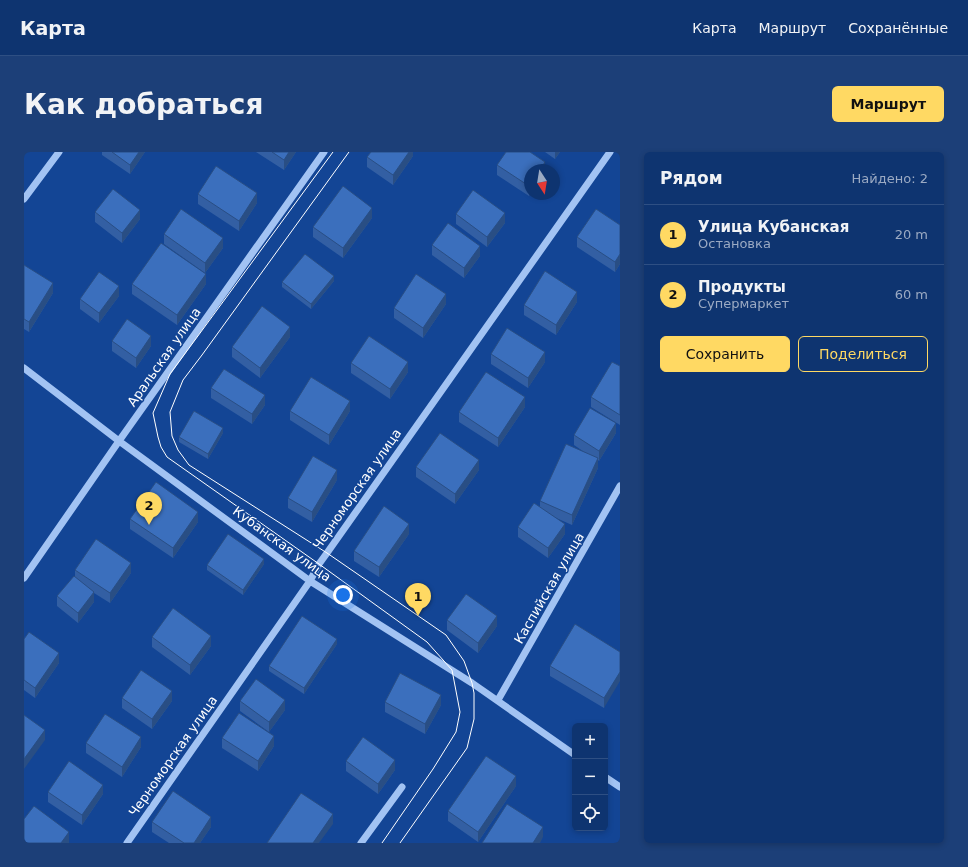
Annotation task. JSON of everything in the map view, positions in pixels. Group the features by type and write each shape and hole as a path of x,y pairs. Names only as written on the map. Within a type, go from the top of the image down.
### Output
{"street":[{"path":"24,200 58,152"},
{"name":"Аральская улица","path":"24,578 119,440 324,152"},
{"name":"Черноморская улица","path":"127,843 310,581 323,559 610,152"},
{"name":"Кубанская улица","path":"24,368 310,581 498,700 572,753"},
{"name":"Каспийская улица","path":"498,700 620,486"},
{"path":"608,779 620,787"},
{"path":"361,843 402,787"}],"building":[{"path":"112,152 139,152 130,165"},
{"path":"272,152 289,152 284,160"},
{"path":"371,152 409,152 393,175 367,157"},
{"path":"506,152 530,152 545,162 544,164 524,164 524,183 497,165"},
{"path":"216,166 257,193 239,221 198,194"},
{"path":"343,186 372,208 343,248 313,227"},
{"path":"113,189 140,210 122,233 95,212"},
{"path":"473,190 505,213 487,237 456,214"},
{"path":"181,209 223,238 205,263 164,234"},
{"path":"596,209 620,225 620,254 615,262 577,237"},
{"path":"448,223 480,246 464,268 432,245"},
{"path":"161,243 206,274 177,315 132,284"},
{"path":"305,254 334,276 311,304 282,282"},
{"path":"24,265 53,283 29,322 24,319"},
{"path":"545,271 577,292 556,325 524,305"},
{"path":"99,272 119,286 99,313 80,299"},
{"path":"416,274 446,294 423,328 394,308"},
{"path":"262,306 290,327 260,368 232,347"},
{"path":"127,319 151,336 136,358 112,341"},
{"path":"507,328 545,352 528,378 491,354"},
{"path":"369,336 408,362 390,389 351,363"},
{"path":"612,362 620,366 620,415 591,397"},
{"path":"224,369 265,395 252,414 211,388"},
{"path":"486,372 525,397 498,438 459,412"},
{"path":"311,377 350,401 329,435 290,411"},
{"path":"590,408 616,423 599,451 574,435"},
{"path":"194,411 223,428 208,454 179,437"},
{"path":"440,433 479,460 455,494 416,467"},
{"path":"566,444 598,458 572,515 540,501"},
{"path":"313,456 337,470 312,512 288,498"},
{"path":"156,482 198,512 173,548 130,519"},
{"path":"534,503 565,524 548,548 518,527"},
{"path":"384,506 409,524 379,567 354,551"},
{"path":"228,534 264,559 243,590 207,565"},
{"path":"96,539 131,563 110,593 75,570"},
{"path":"74,576 94,592 78,613 57,596"},
{"path":"466,594 497,616 478,643 447,620"},
{"path":"173,608 211,636 190,665 152,637"},
{"path":"302,616 337,639 304,688 269,666"},
{"path":"575,624 620,652 620,672 604,698 550,666"},
{"path":"29,632 59,653 35,688 24,680 24,639"},
{"path":"141,670 172,691 152,719 122,698"},
{"path":"400,673 441,695 425,724 385,702"},
{"path":"256,679 285,700 269,722 240,701"},
{"path":"239,713 274,736 258,761 222,738"},
{"path":"105,714 141,737 122,767 86,743"},
{"path":"24,715 45,730 24,759"},
{"path":"363,737 395,760 378,784 346,761"},
{"path":"486,756 516,776 478,832 448,811"},
{"path":"69,761 103,785 82,815 48,792"},
{"path":"173,791 211,817 194,843 184,843 152,822"},
{"path":"301,793 333,814 313,843 267,843"},
{"path":"507,804 543,827 533,843 482,843"},
{"path":"34,806 69,832 61,843 24,843 24,819"}],"tram line":[{"path":"333,152 170,374 153,413 161,447 167,457 427,642 452,670 460,712 456,732 433,769 382,843"},
{"path":"349,152 183,380 170,412 172,436 178,450 189,465 327,553 446,635 464,661 474,693 474,719 467,748 400,843"}],"place":[{"name":"Продукты","path":"149,525"},
{"name":"Улица Кубанская","path":"418,616"}]}
